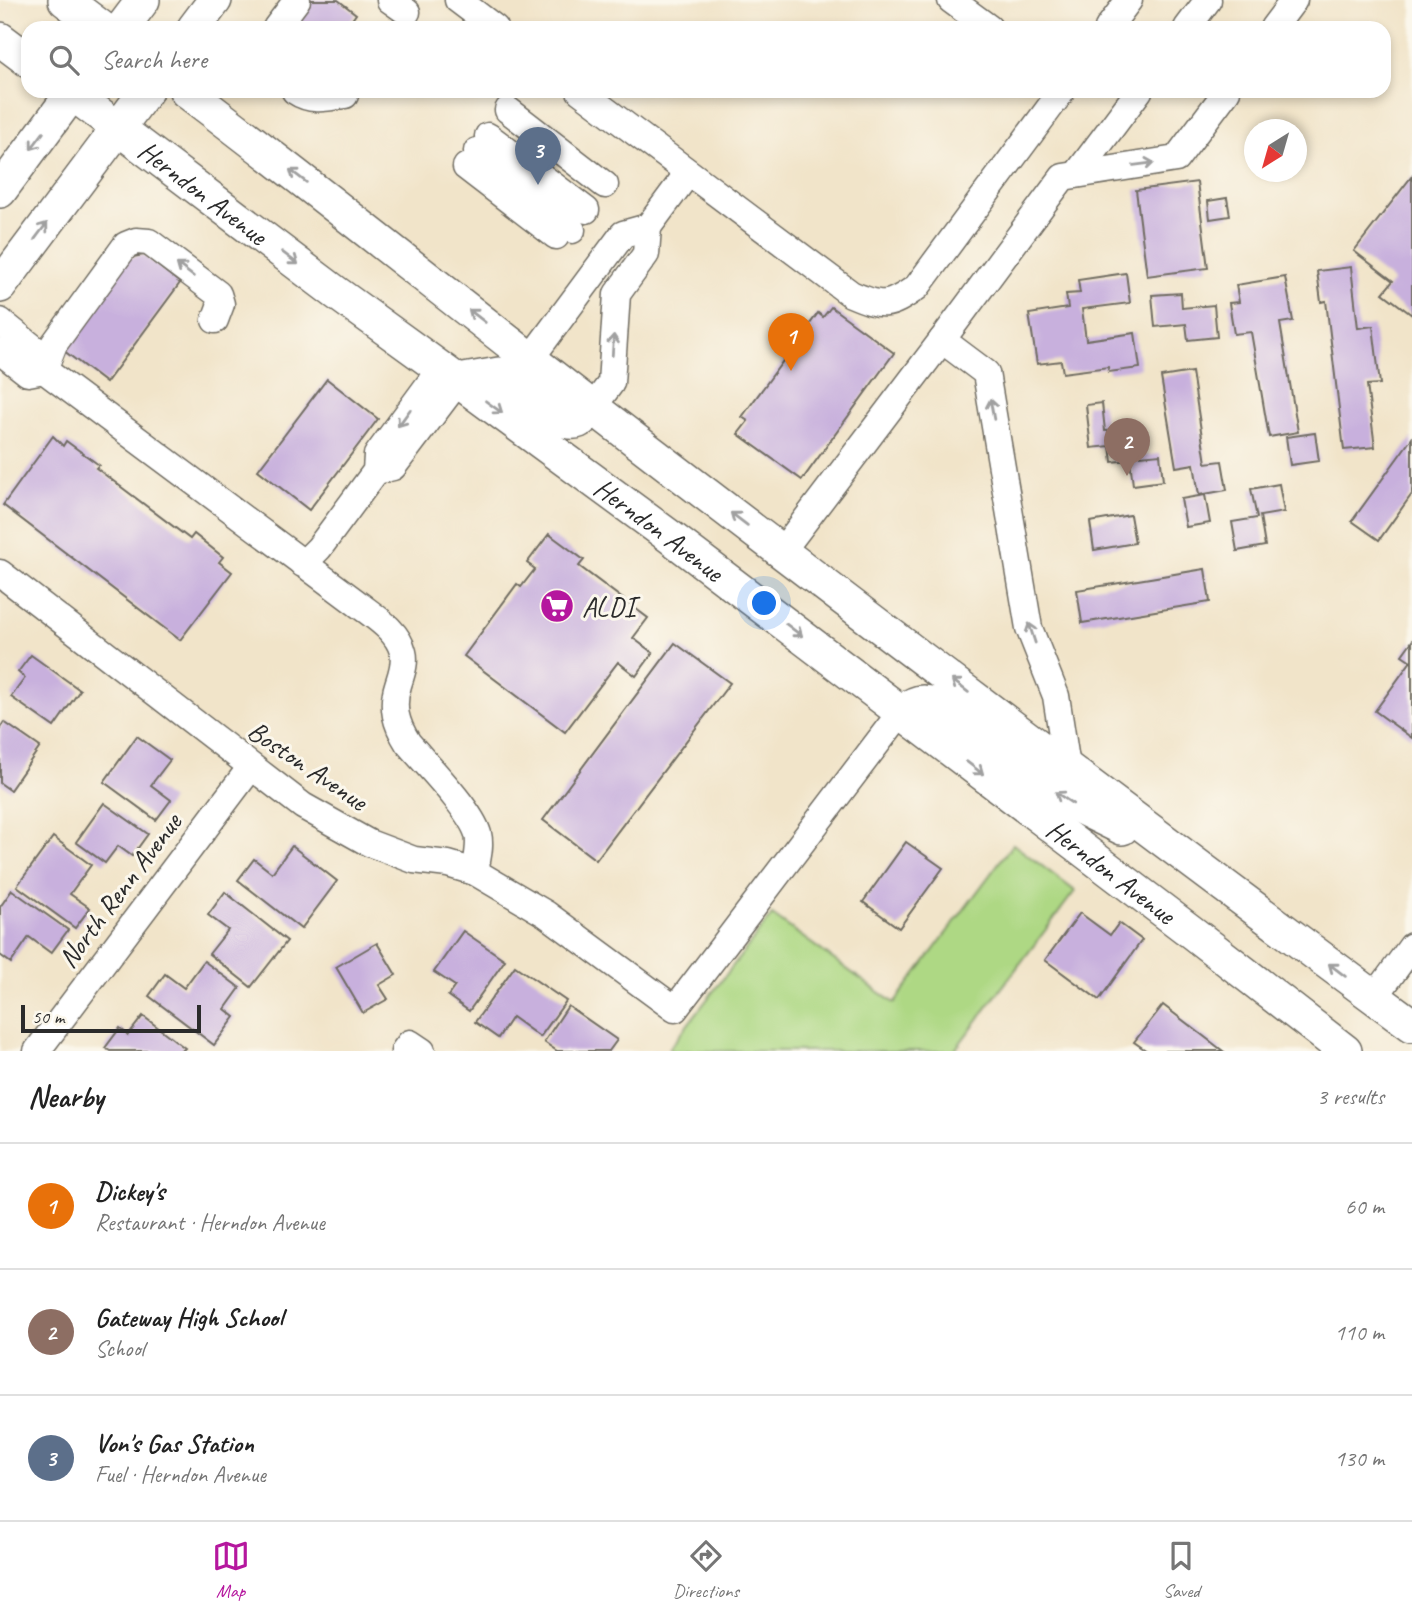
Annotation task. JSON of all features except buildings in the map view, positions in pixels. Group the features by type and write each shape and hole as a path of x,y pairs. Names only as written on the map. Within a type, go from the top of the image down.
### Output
{"main road":[{"path":"65,0 93,21"},
{"path":"127,21 143,0"},
{"path":"199,21 215,0"},
{"path":"0,38 21,54"},
{"path":"0,191 68,98"},
{"name":"Herndon Avenue","path":"80,98 335,292 669,536 1345,1051"},
{"path":"0,286 141,98"},
{"name":"Herndon Avenue","path":"195,98 365,227 593,407 1191,861 1374,998 1410,1017"},
{"path":"450,374 499,374 566,422 576,423 584,419 593,407"},
{"path":"901,712 922,701 933,703 1069,802 1191,861"}],"street":[{"path":"281,21 297,0"},
{"path":"458,0 486,21"},
{"path":"951,0 980,21"},
{"path":"1113,21 1129,0"},
{"path":"1192,21 1208,0"},
{"path":"1278,21 1294,0"},
{"path":"589,98 850,294 875,304 898,301 917,287 1057,98"},
{"path":"1077,174 1134,98"},
{"path":"782,551 1063,177 1176,159 1222,98"},
{"path":"580,219 483,144 580,219"},
{"path":"593,407 611,383 617,294 646,254 648,227 688,173"},
{"path":"531,358 623,234 648,227"},
{"path":"44,370 54,344 126,246 136,241 149,242 218,294 221,304 215,320"},
{"path":"0,321 41,354 44,370 382,623 397,639 404,654 394,703 395,717 408,743 472,820 478,836 479,852 475,872"},
{"path":"942,340 986,373 1029,628 1056,696 1067,767"},
{"path":"0,351 28,373 44,370"},
{"path":"303,564 319,548 376,471 377,456 450,374"},
{"name":"Boston Avenue","path":"4,585 303,806 369,843 414,860 448,864 475,872 546,914 675,1009 901,712"},
{"name":"North Renn Avenue","path":"37,1051 251,767"},
{"path":"1374,998 1412,946"}],"green space":[{"path":"1013,844 1075,891 954,1051 669,1049 772,915 894,1003"}],"place":[{"name":"Von's Gas Station","path":"538,185"},
{"name":"Dickey's","path":"791,371"},
{"name":"Gateway High School","path":"1127,476"},
{"name":"ALDI","path":"557,606"}]}
